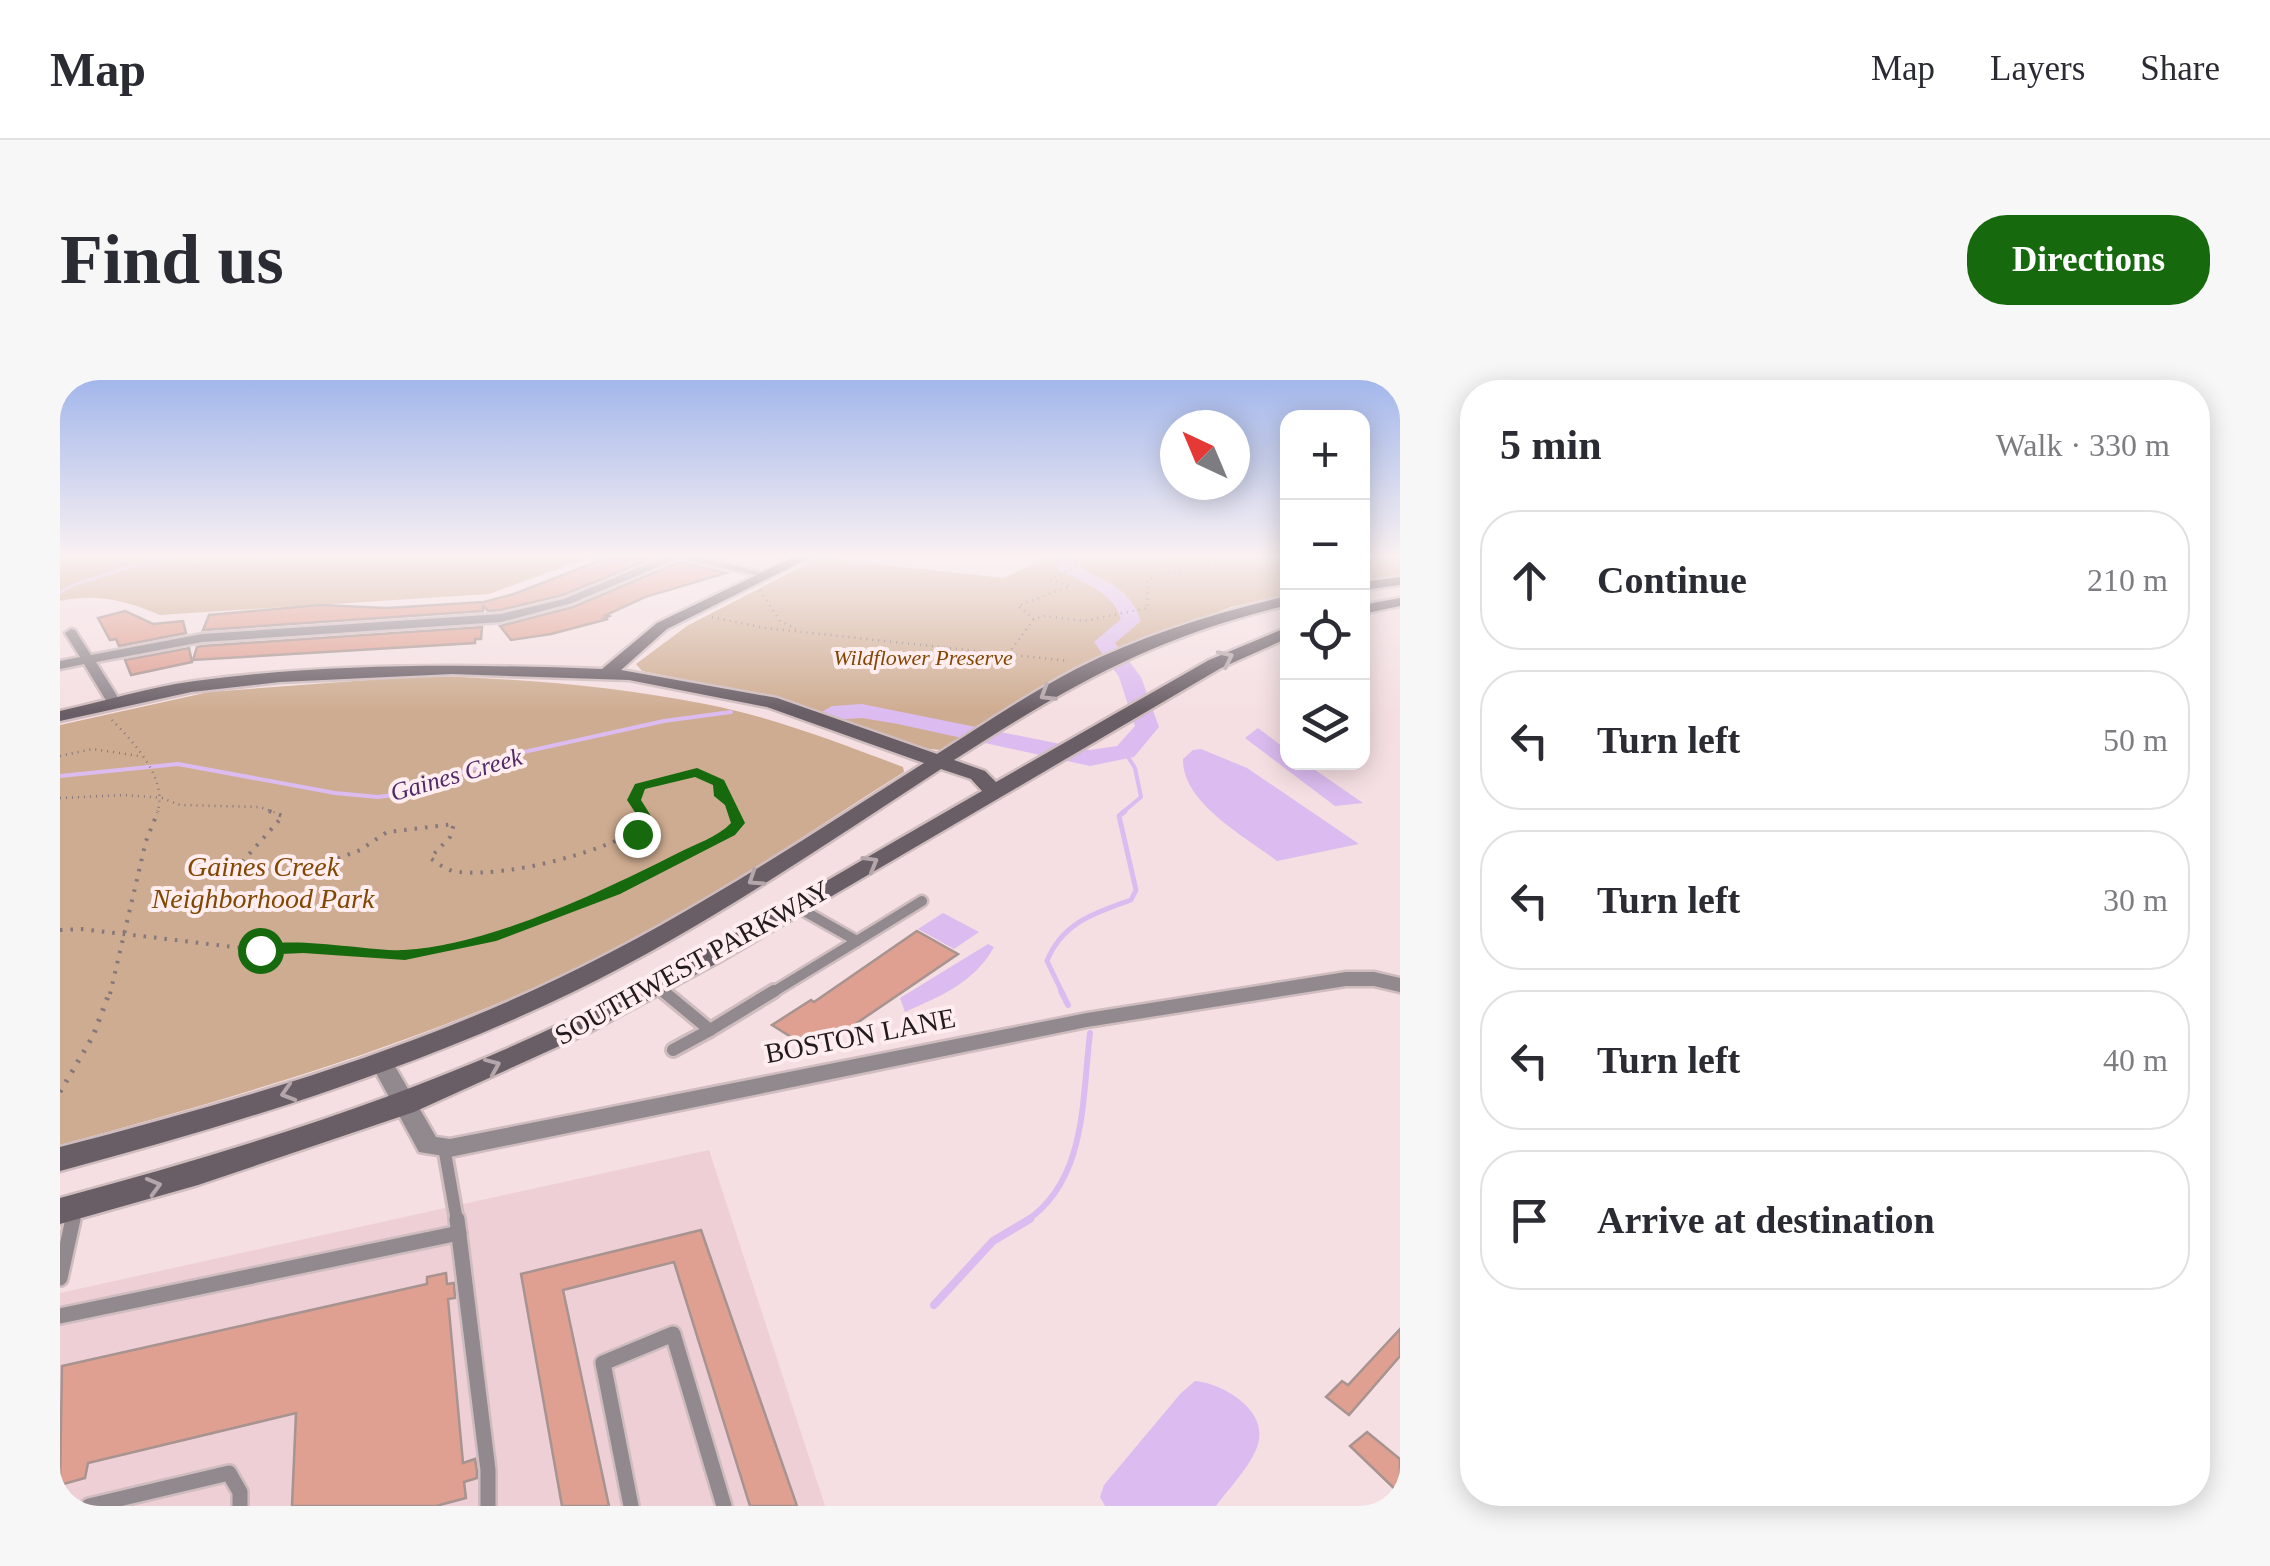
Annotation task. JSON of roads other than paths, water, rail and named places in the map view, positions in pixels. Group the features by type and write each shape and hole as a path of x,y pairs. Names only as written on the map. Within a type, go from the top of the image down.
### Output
{"main road":[{"path":"603,676 646,638 701,608"},
{"name":"SOUTHWEST PARKWAY","path":"60,1159 218,1115 381,1062 546,994 632,952 716,904 1102,662 1188,627 1260,608"},
{"name":"SOUTHWEST PARKWAY","path":"68,1208 198,1174 403,1104 578,1027 658,986 1215,664 1280,636"},
{"path":"60,716 225,682 324,674 452,669 603,676 616,683 694,695 770,714 933,765 994,792"}],"street":[{"path":"60,665 202,638 501,618 542,608"},
{"path":"70,632 88,659 108,708"},
{"name":"BOSTON LANE","path":"444,1147 1087,1020 1346,979 1374,979 1400,985"},
{"path":"381,1062 428,1145 444,1147"}],"lane":[{"path":"673,1050 922,900"},
{"path":"796,907 857,942"},
{"path":"658,986 710,1030"},
{"path":"444,1147 488,1470 488,1506"},
{"path":"60,1278 68,1208"},
{"path":"60,1316 458,1233"},
{"path":"631,1506 603,1363 673,1334 724,1506"},
{"path":"89,1506 229,1473 240,1492 240,1506"}],"waterway":[{"name":"Gaines Creek","path":"832,713 862,711 898,717 1090,758 1125,752 1147,727 1130,677 1104,642 1131,621 1127,608"},
{"name":"Gaines Creek","path":"60,776 178,764 335,793 378,797 409,793 506,756 664,721 731,712"},
{"path":"1122,813 1141,797 1135,768 1125,752"},
{"path":"1063,994 1047,961 1053,948 1070,928 1131,900 1136,890 1119,816 1125,811"},
{"path":"1061,991 1068,1005"},
{"path":"1026,1221 1046,1204 1071,1161 1082,1111 1090,1033"},
{"path":"934,1305 993,1241 1030,1219"}],"park label":[{"name":"Wildflower Preserve","path":"923,657"},
{"name":"Gaines Creek Neighborhood Park","path":"263,882"}]}
